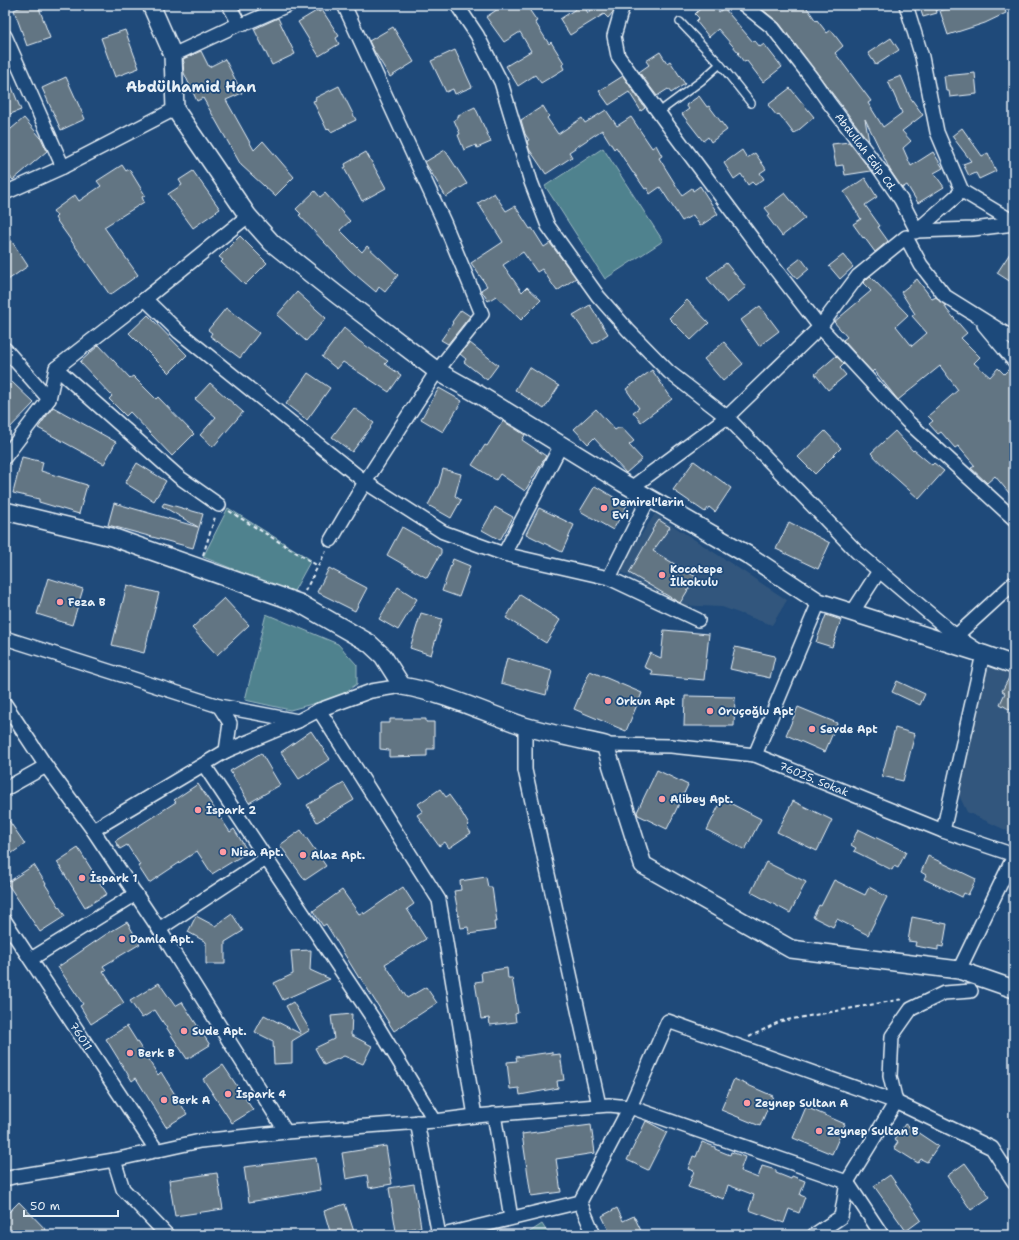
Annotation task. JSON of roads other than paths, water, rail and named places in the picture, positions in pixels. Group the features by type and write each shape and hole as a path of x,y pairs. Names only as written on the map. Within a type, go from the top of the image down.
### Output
{"street":[{"path":"151,5 173,55 175,109 248,216 272,243 336,294 437,371 478,394 631,488 748,556 819,602 1014,665"},
{"path":"228,5 239,24"},
{"path":"173,55 239,24 244,24 288,5"},
{"path":"331,540 365,482 437,371 482,314 444,222 344,5"},
{"path":"457,5 477,35 500,82 531,182 548,226 598,296 628,330 669,372 727,417 857,552 956,636 983,654"},
{"path":"623,5 614,36 618,56 769,260 820,327 907,422 1014,519"},
{"name":"Abdullah Edip Cd.","path":"744,5 773,28 882,171 901,200 921,265 945,296 1014,339"},
{"path":"906,5 922,57 937,132 962,191 1014,223"},
{"path":"5,36 63,166"},
{"path":"5,194 175,109"},
{"path":"631,488 727,417 820,327 858,276 962,191"},
{"path":"5,457 49,399 56,368 248,216"},
{"path":"911,234 973,229 1014,223"},
{"path":"145,299 179,332 365,482 443,532 504,554 608,578 698,620"},
{"path":"976,316 1014,361"},
{"path":"5,349 49,399"},
{"path":"56,368 179,477 219,505"},
{"path":"504,554 561,445"},
{"path":"608,578 649,498"},
{"path":"5,511 112,537 299,603 369,643 383,656 402,686"},
{"path":"852,612 879,571"},
{"path":"956,636 1014,583"},
{"path":"755,754 819,602"},
{"path":"5,638 220,706 298,721"},
{"path":"5,648 9,645 21,643"},
{"path":"943,832 983,654"},
{"path":"93,830 226,751 298,721 319,710 371,691 402,686 431,692 525,726 555,734 605,744 643,865 791,949 959,970 1014,989"},
{"path":"5,704 46,766 93,830 160,929 286,1132"},
{"path":"220,706 230,723 226,751"},
{"path":"319,710 439,900 475,1116"},
{"path":"525,726 525,770 600,1105"},
{"name":"76025. Sokak","path":"605,744 671,746 755,754 943,832 1014,856"},
{"path":"204,765 372,1017 435,1121"},
{"path":"5,789 46,766"},
{"path":"959,970 1014,856"},
{"path":"160,929 266,858"},
{"path":"31,959 136,894"},
{"name":"76011","path":"5,921 157,1151"},
{"path":"814,1235 841,1217 847,1182 896,1102 890,1076 892,1036 911,1009 944,993 971,991"},
{"path":"592,1234 580,1202 630,1107 668,1021 896,1102 992,1148 1014,1182"},
{"path":"5,1179 114,1160 200,1141 286,1132 435,1121 494,1114 609,1105 630,1107 847,1182 882,1235"},
{"path":"494,1114 511,1218"},
{"path":"417,1122 439,1235"},
{"path":"114,1160 123,1189 167,1235"},
{"path":"442,1235 488,1230 511,1218 580,1202"}],"lane":[{"path":"680,22 720,64 752,103"},
{"path":"659,112 720,64"}],"place":[{"name":"Demirel'lerin Evi","path":"604,508"},
{"name":"Kocatepe İlkokulu","path":"662,575"},
{"name":"Feza B","path":"60,602"},
{"name":"Orkun Apt","path":"608,701"},
{"name":"Oruçoğlu Apt","path":"710,711"},
{"name":"Sevde Apt","path":"812,729"},
{"name":"Alibey Apt.","path":"662,799"},
{"name":"İspark 2","path":"198,810"},
{"name":"Nisa Apt.","path":"223,852"},
{"name":"Alaz Apt.","path":"303,855"},
{"name":"İspark 1","path":"82,878"},
{"name":"Damla Apt.","path":"122,939"},
{"name":"Sude Apt.","path":"184,1031"},
{"name":"Berk B","path":"130,1053"},
{"name":"İspark 4","path":"228,1094"},
{"name":"Berk A","path":"164,1100"},
{"name":"Zeynep Sultan A","path":"747,1103"},
{"name":"Zeynep Sultan B","path":"819,1131"}],"district":[{"name":"Abdülhamid Han","path":"191,87"}]}
